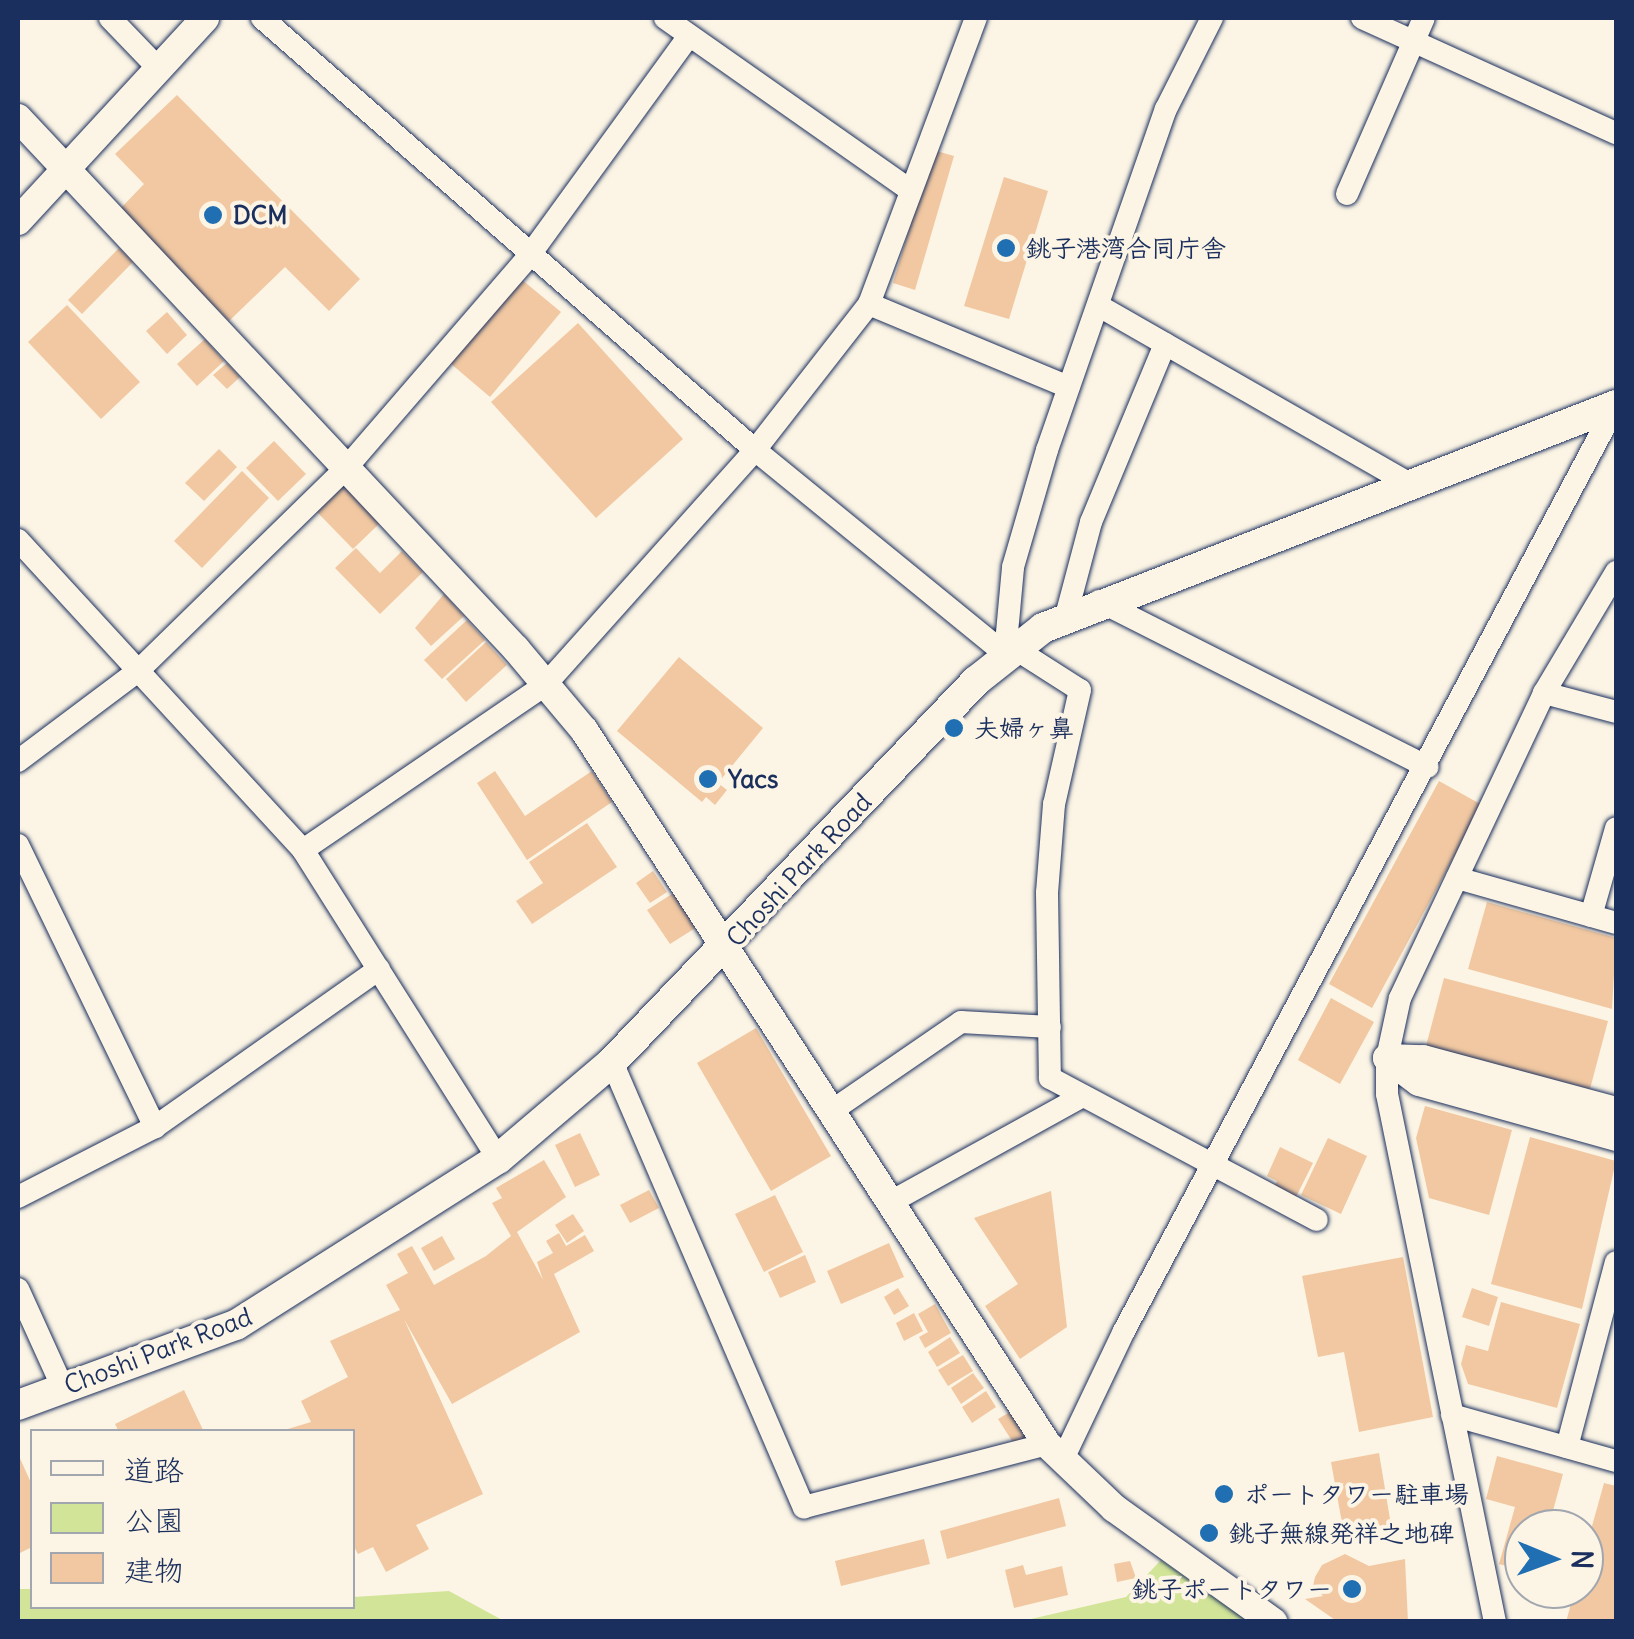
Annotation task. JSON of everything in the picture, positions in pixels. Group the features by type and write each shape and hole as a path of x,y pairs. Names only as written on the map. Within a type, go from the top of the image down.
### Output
{"main road":[{"name":"Choshi Park Road","path":"18,1405 236,1326 498,1159 612,1062 1009,651 1099,601 1616,405"}],"street":[{"path":"110,18 160,70"},
{"path":"18,221 68,172 205,18"},
{"path":"262,18 529,256 755,450 1009,651 1080,690 1054,804 1050,1078 1217,1163 1238,1182 1316,1220"},
{"path":"664,18 908,189"},
{"path":"304,850 546,684 755,450 869,304 908,189 976,18"},
{"path":"1009,651 1013,567 1068,388 1166,109 1212,18"},
{"path":"1362,18 1616,133"},
{"path":"1347,194 1424,18"},
{"path":"18,761 138,671 347,467 529,256 688,36"},
{"path":"18,118 347,467 584,730 1054,1452 1114,1508 1273,1622"},
{"path":"869,304 1068,388"},
{"path":"1099,306 1411,485"},
{"path":"1066,616 1091,522 1165,344"},
{"path":"612,1062 804,1508 1054,1452 1217,1163 1616,405"},
{"path":"18,540 304,850 498,1159"},
{"path":"1495,1622 1387,1094 1387,1058 1400,998 1544,692 1616,572"},
{"path":"1099,601 1427,767"},
{"path":"1544,692 1616,712"},
{"path":"1591,916 1616,828"},
{"path":"18,845 155,1127"},
{"path":"1457,878 1616,923"},
{"path":"18,1198 155,1127 378,969"},
{"path":"830,1112 961,1022 1050,1027"},
{"path":"1387,1058 1422,1059 1616,1111"},
{"path":"1387,1058 1419,1082 1616,1136"},
{"path":"889,1203 1081,1097"},
{"path":"1567,1447 1616,1262"},
{"path":"18,1289 64,1388"},
{"path":"1452,1416 1616,1460"}],"green space":[{"path":"1161,1560 1249,1622 1018,1622 1126,1597"},
{"path":"18,1589 30,1589 30,1609 355,1609 355,1597 449,1591 504,1621 18,1621"}],"building":[{"path":"177,95 360,279 329,311 285,267 229,321 119,210 144,184 115,154"},
{"path":"933,150 954,156 915,290 893,283"},
{"name":"銚子港湾合同庁舎","path":"1004,177 1048,191 1009,319 964,306"},
{"path":"119,248 133,262 82,314 68,300"},
{"path":"521,279 561,312 490,397 450,363"},
{"path":"67,305 140,382 101,419 28,342"},
{"path":"167,312 187,335 167,354 146,331"},
{"path":"578,323 683,439 596,518 491,402"},
{"path":"205,339 224,361 197,386 177,364"},
{"path":"227,363 240,377 227,389 213,375"},
{"path":"274,441 306,474 278,501 246,468"},
{"path":"219,449 237,467 204,501 185,483"},
{"path":"242,471 269,498 202,568 174,541"},
{"path":"344,486 380,523 353,549 317,512"},
{"path":"356,548 380,573 402,551 423,572 380,614 335,568"},
{"path":"444,594 464,616 431,646 415,628"},
{"path":"467,620 485,640 442,679 424,660"},
{"path":"486,642 507,665 466,702 446,679"},
{"path":"679,657 763,728 718,783 727,790 715,805 706,797 702,802 617,731"},
{"path":"495,771 525,816 592,771 612,802 527,860 477,783"},
{"path":"1439,781 1482,805 1372,1008 1329,984"},
{"path":"587,823 617,867 532,924 516,901 543,883 529,862"},
{"path":"653,871 667,892 650,903 636,883"},
{"path":"675,892 697,927 670,944 647,910"},
{"path":"1487,902 1616,938 1612,1009 1468,969"},
{"path":"1444,978 1608,1021 1590,1089 1426,1046"},
{"path":"1331,998 1374,1022 1340,1084 1298,1060"},
{"path":"756,1028 831,1156 771,1191 697,1063"},
{"path":"1425,1106 1512,1130 1489,1215 1429,1198 1416,1138"},
{"path":"580,1133 600,1175 575,1187 555,1145"},
{"path":"1530,1137 1616,1161 1582,1309 1491,1284"},
{"path":"1328,1138 1367,1156 1341,1214 1301,1195"},
{"path":"1280,1147 1313,1163 1295,1199 1273,1189 1277,1181 1267,1176"},
{"path":"544,1160 566,1197 517,1232 543,1280 537,1262 553,1253 546,1241 559,1233 566,1246 585,1235 594,1251 554,1274 580,1332 452,1404 404,1319 483,1494 416,1525 429,1549 386,1572 373,1547 358,1554 355,1548 355,1429 288,1429 311,1422 301,1401 348,1377 330,1341 400,1310 386,1285 408,1273 397,1254 412,1246 434,1285 486,1256 511,1236 492,1203 502,1198 496,1188"},
{"path":"649,1190 659,1208 630,1223 620,1205"},
{"path":"1051,1191 1067,1327 1020,1359 985,1306 1018,1284 974,1218"},
{"path":"775,1195 803,1252 764,1272 735,1214"},
{"path":"573,1214 584,1231 567,1243 555,1225"},
{"path":"442,1236 455,1259 434,1271 421,1248"},
{"path":"889,1243 904,1277 841,1304 827,1271"},
{"path":"805,1255 816,1282 780,1298 768,1272"},
{"path":"1403,1257 1433,1417 1359,1432 1344,1352 1318,1357 1302,1276"},
{"path":"898,1288 909,1306 894,1315 884,1297"},
{"path":"1472,1288 1498,1297 1489,1326 1462,1317"},
{"path":"1501,1302 1580,1324 1557,1408 1468,1384 1461,1364 1466,1345 1488,1351"},
{"path":"935,1304 951,1333 925,1348 919,1337 928,1332 918,1314"},
{"path":"914,1313 923,1331 904,1341 896,1323"},
{"path":"950,1337 960,1353 937,1367 928,1352"},
{"path":"963,1355 973,1371 948,1386 938,1370"},
{"path":"973,1373 984,1388 961,1404 951,1388"},
{"path":"184,1390 203,1429 118,1429 115,1424"},
{"path":"986,1391 996,1407 972,1423 962,1407"},
{"path":"1010,1412 1025,1437 1014,1444 998,1419"},
{"path":"1379,1453 1391,1525 1344,1534 1331,1462"},
{"path":"18,1454 30,1481 30,1548 18,1554"},
{"path":"1497,1456 1563,1474 1553,1509 1514,1509 1486,1499"},
{"path":"1604,1483 1616,1486 1616,1622 1566,1622 1570,1609 1604,1609 1604,1509 1597,1509"},
{"path":"1059,1498 1066,1526 947,1559 940,1531"},
{"path":"924,1539 930,1564 841,1586 835,1561"},
{"path":"1345,1554 1369,1566 1405,1559 1408,1622 1338,1622 1305,1599 1323,1596 1313,1586 1315,1577 1322,1565"},
{"path":"1130,1561 1136,1578 1117,1582 1114,1564"},
{"path":"1023,1565 1026,1575 1062,1566 1068,1595 1014,1608 1005,1570"}],"place":[{"name":"DCM","path":"213,215"},
{"name":"銚子港湾合同庁舎","path":"1006,248"},
{"name":"夫婦ヶ鼻","path":"954,728"},
{"name":"Yacs","path":"708,779"},
{"name":"ポートタワー駐車場","path":"1224,1494"},
{"name":"銚子無線発祥之地碑","path":"1209,1533"},
{"name":"銚子ポートタワー","path":"1352,1589"}]}
